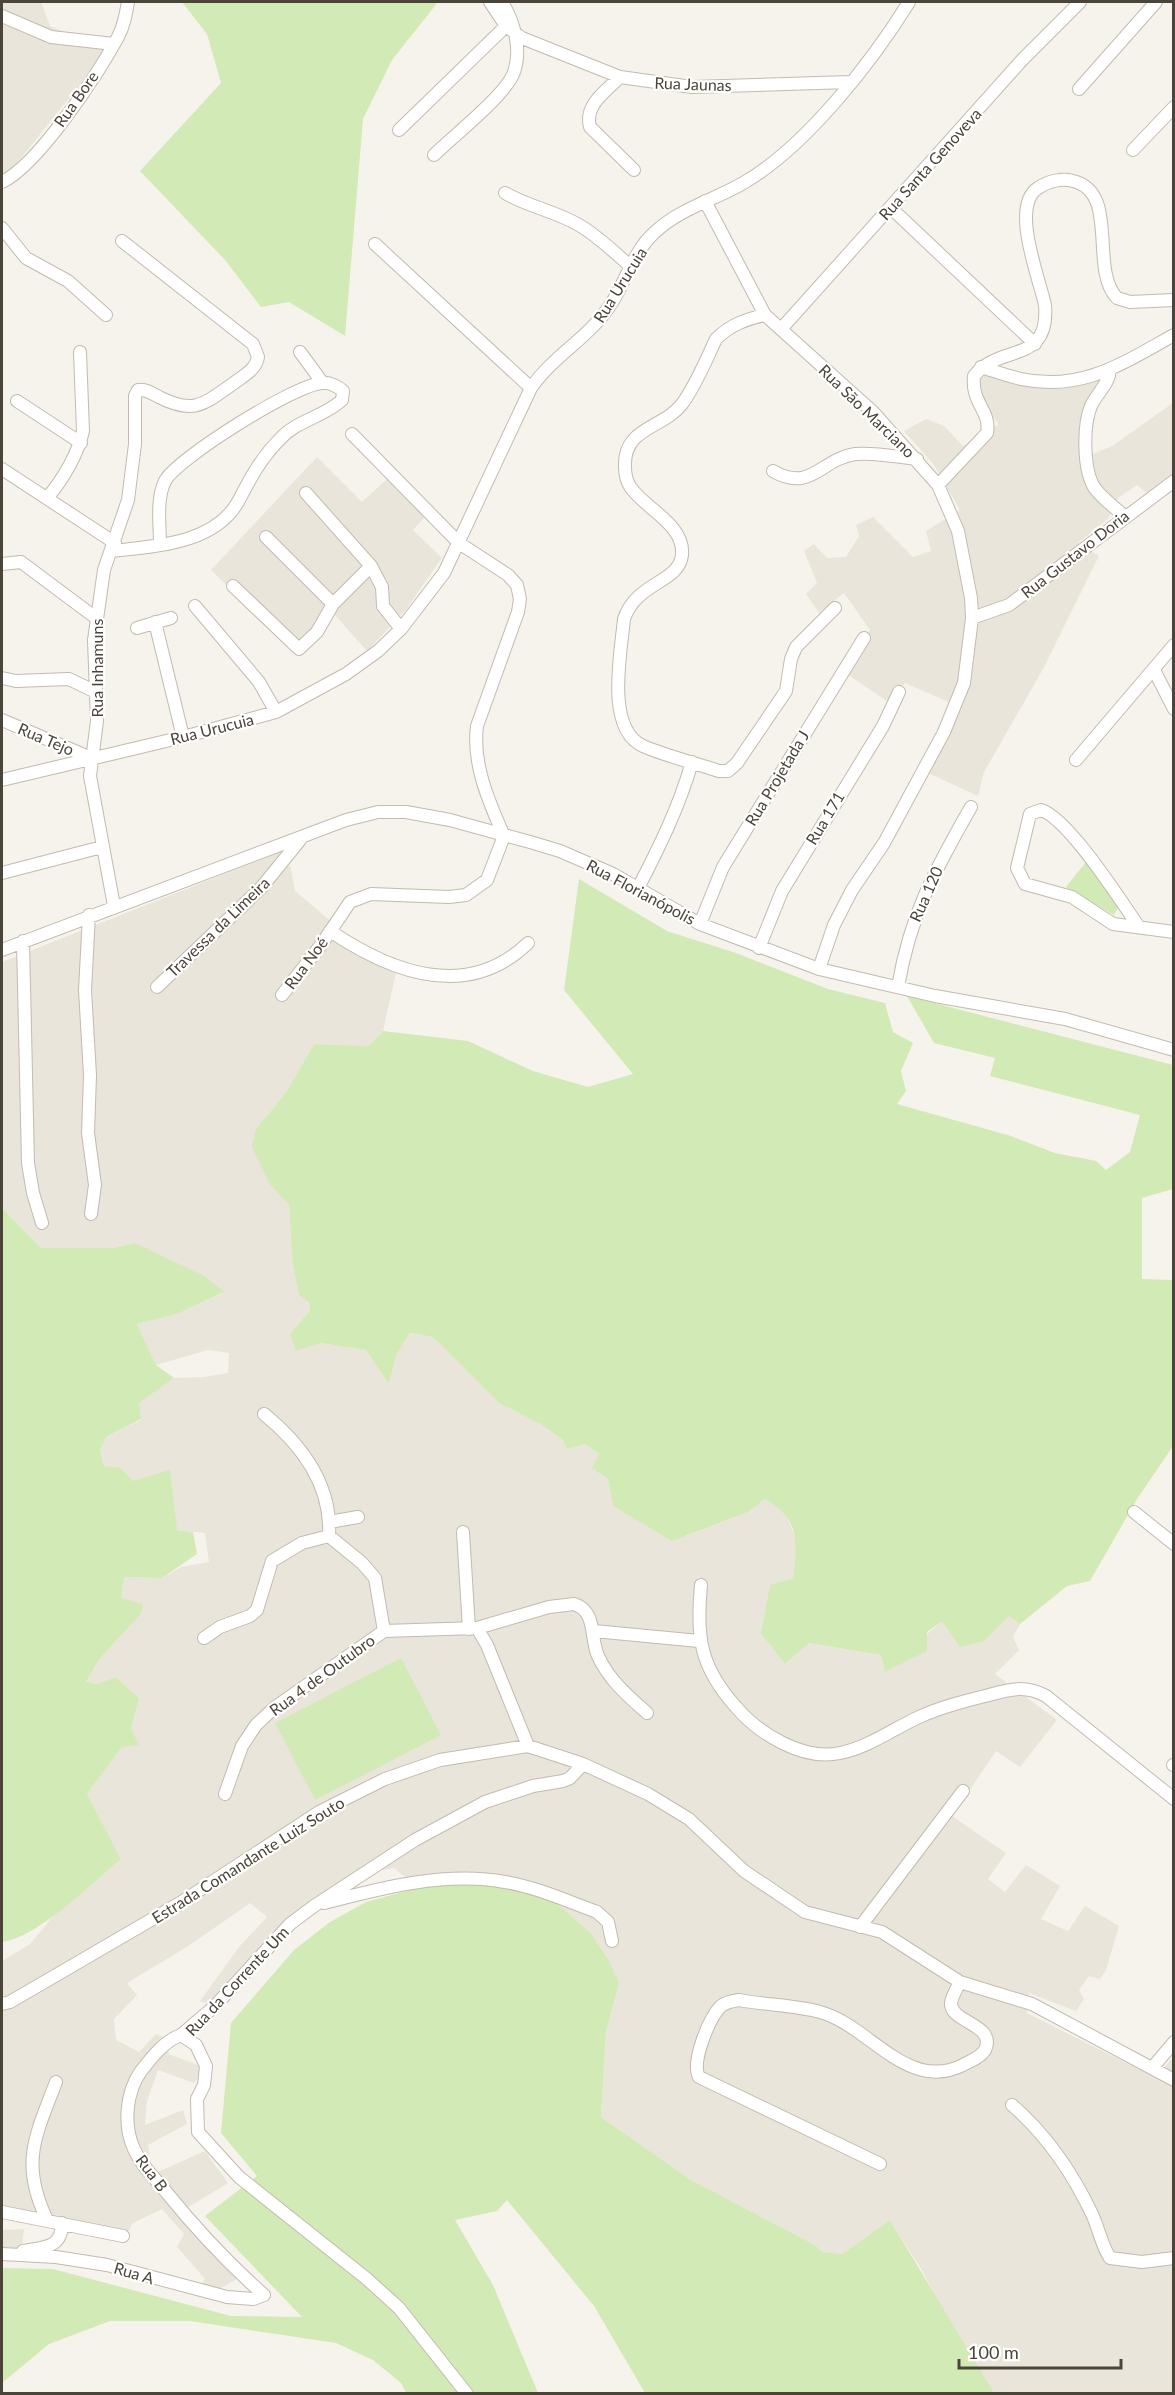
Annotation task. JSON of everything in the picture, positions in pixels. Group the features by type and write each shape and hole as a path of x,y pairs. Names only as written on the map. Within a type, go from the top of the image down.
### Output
{"street":[{"name":"Rua Bore","path":"2,182 10,178 39,151 114,44 124,23 128,2"},
{"name":"Rua Jaunas","path":"490,2 511,30 536,45 620,77 692,87 850,82"},
{"path":"399,130 511,30 514,23 502,2"},
{"name":"Rua Urucuia","path":"2,780 183,737 276,712 346,674 378,651 401,629 444,573 531,388 545,368 594,327 610,306 630,266 652,234 672,218 744,183 766,168 811,128 881,44 909,2"},
{"name":"Rua Santa Genoveva","path":"782,328 1023,59 1080,2"},
{"path":"1079,89 1156,2"},
{"path":"2,16 51,37 114,44"},
{"path":"434,155 511,79 515,66 511,30"},
{"path":"620,77 593,104 588,118 590,127 634,170"},
{"path":"1133,150 1173,106"},
{"path":"938,485 987,433 987,419 974,396 974,376 981,367 998,358 1018,354 1035,344 1043,331 1046,320 1038,274 1025,226 1026,202 1039,187 1057,180 1080,183 1090,190 1097,201 1107,282 1117,298 1130,302 1173,300"},
{"path":"505,193 526,206 556,214 578,225 630,266"},
{"name":"Rua São Marciano","path":"705,201 765,315 873,412 938,485 958,531 968,579 972,618 964,683 944,732 884,843 852,890 834,925 819,969"},
{"path":"891,208 1035,344"},
{"path":"2,228 26,258 68,281 106,315"},
{"name":"Rua Inhamuns","path":"114,906 90,776 97,721 94,640 104,570 114,547 128,500 135,444 135,396 138,390 144,389 177,406 197,406 209,401 254,368 258,357 253,344 122,241"},
{"path":"375,244 531,388"},
{"path":"765,315 749,318 724,331 716,339 683,402 675,412 638,433 630,443 625,458 626,478 630,487 642,502 665,520 677,535 682,556 675,571 646,588 627,609 617,691 626,730 642,746 719,771 728,771 733,768 786,691 791,659 796,647 835,608"},
{"path":"981,367 1021,379 1065,383 1088,379 1110,370 1173,335"},
{"path":"48,497 58,486 81,443 83,431 80,352"},
{"path":"2,469 48,497 114,547 160,544 203,534 230,514 257,465 280,438 290,429 342,400 343,391 339,387 322,382 300,352"},
{"path":"1110,370 1109,378 1091,405 1087,420 1087,457 1095,487 1124,516"},
{"path":"160,544 161,493 172,471 244,418 322,382"},
{"path":"17,401 81,443"},
{"path":"352,434 459,543 508,575 517,585 520,598 512,635 477,726 474,746 490,802 504,836"},
{"path":"773,471 794,480 812,475 852,455 870,453 917,459"},
{"name":"Rua Gustavo Doria","path":"972,618 1010,605 1124,516 1173,481"},
{"path":"306,493 371,566 382,587 383,606 401,629"},
{"path":"266,537 333,604"},
{"path":"2,564 21,562 96,618"},
{"path":"233,586 297,649 303,648 317,632 333,604 371,566"},
{"path":"195,606 260,682 276,712"},
{"path":"137,628 171,618"},
{"path":"155,622 183,737"},
{"name":"Rua Projetada J","path":"700,924 723,867 864,638"},
{"path":"1076,760 1173,645"},
{"path":"1154,670 1173,709"},
{"path":"2,678 16,681 69,679 96,692"},
{"name":"Rua 171","path":"759,948 782,891 883,726 899,692"},
{"name":"Rua Tejo","path":"2,720 91,758"},
{"path":"637,890 684,790 692,762"},
{"name":"Rua 120","path":"898,987 904,952 916,911 971,807"},
{"path":"1138,927 1083,850 1052,816 1041,810 1030,814 1017,868 1025,885 1072,897 1113,924 1173,932"},
{"name":"Rua Florianópolis","path":"2,950 89,915 301,839 346,820 378,812 406,812 450,820 560,851 613,874 637,890 700,924 819,969 1065,1020 1173,1050"},
{"name":"Rua Noé","path":"282,995 330,931 342,911 359,897 371,894 449,897 466,895 487,880 494,867 504,836"},
{"name":"Travessa da Limeira","path":"157,987 261,888 301,839"},
{"path":"2,873 102,847"},
{"path":"89,915 85,990 90,1075 88,1133 95,1185 91,1214"},
{"path":"330,931 358,950 412,972 434,976 464,976 496,967 528,943"},
{"path":"23,941 28,1163 33,1193 42,1223"},
{"path":"264,1414 290,1435 318,1477 330,1522 329,1536"},
{"path":"1134,1512 1173,1544"},
{"path":"330,1522 358,1517"},
{"path":"463,1532 473,1628 487,1645 528,1746"},
{"path":"329,1536 362,1563 375,1578 384,1631"},
{"path":"204,1638 220,1627 250,1616 256,1610 272,1561 302,1543 329,1536"},
{"path":"701,1585 699,1641 709,1668 729,1700 753,1726 797,1748 826,1755 840,1753 867,1744 920,1717 950,1705 1024,1687 1046,1696 1173,1799"},
{"name":"Rua 4 de Outubro","path":"225,1794 242,1746 256,1725 274,1708 384,1631 473,1628 549,1607 574,1604 586,1612 594,1632 597,1654 611,1679 647,1713"},
{"path":"594,1632 699,1641"},
{"name":"Estrada Comandante Luiz Souto","path":"2,2004 10,2002 112,1945 319,1812 385,1779 440,1760 528,1746 554,1752 648,1794 689,1819 744,1871 805,1912 882,1932 897,1939 939,1970 960,1982 1032,2004 1153,2067 1173,2080"},
{"name":"Rua da Corrente Um","path":"467,2394 399,2308 367,2279 239,2177 198,2132 197,2099 204,2085 206,2066 196,2045 181,2035 215,2006 290,1924 314,1906 415,1840 485,1802 533,1786 563,1781 584,1764"},
{"path":"860,1927 963,1791"},
{"path":"314,1906 359,1894 452,1879 504,1881 597,1912 608,1922 612,1941"},
{"path":"880,2164 699,2077 695,2062 700,2047 720,2007 728,2002 739,2000 821,2013 859,2033 903,2064 916,2069 958,2067 979,2057 986,2049 986,2038 982,2030 955,2013 952,2008 951,2001 960,1982"},
{"name":"Rua B","path":"181,2035 162,2047 135,2079 128,2108 128,2129 134,2148 148,2172 196,2228 264,2295"},
{"path":"1153,2067 1173,2042"},
{"path":"48,2220 39,2202 30,2159 56,2082"},
{"path":"1012,2105 1033,2123 1063,2161 1082,2192 1110,2258 1142,2262 1173,2258"},
{"path":"2,2212 123,2236"},
{"path":"6,2254 56,2243 62,2234 62,2223"},
{"name":"Rua A","path":"6,2254 107,2265 227,2297 252,2299 264,2295"}],"shaded area":[{"path":"2,2 41,2 50,26 108,50 8,174 2,177"},
{"path":"983,374 1060,387 1099,380 1085,406 1086,457 1112,446 1173,403 1173,473 1166,484 1149,495 1137,485 1119,497 1108,519 1078,543 1099,556 1043,669 984,772 978,796 928,773 960,707 905,683 890,703 848,675 870,630 844,593 819,613 806,594 817,583 804,551 814,544 827,558 846,557 859,536 856,525 873,517 913,557 931,551 926,531 960,510 934,465 904,431 926,419 944,426 963,446 999,424 974,398"},
{"path":"317,457 362,502 387,479 426,516 413,530 442,558 405,611 367,651 334,614 320,638 299,657 211,570"},
{"path":"280,852 291,868 295,891 339,928 358,953 396,973 383,1031 368,1046 314,1044 287,1091 256,1129 270,1185 289,1205 292,1259 310,1310 290,1334 320,1343 366,1350 389,1383 396,1354 410,1333 433,1337 499,1403 542,1425 563,1440 585,1444 599,1454 608,1479 613,1506 686,1536 748,1512 765,1499 784,1510 797,1541 793,1580 761,1634 785,1664 809,1643 881,1655 885,1671 942,1621 984,1641 1009,1616 1020,1624 1013,1637 1019,1650 995,1674 1057,1720 1020,1767 996,1751 952,1816 1006,1853 988,1879 1005,1892 1026,1865 1060,1886 1041,1919 1068,1931 1085,1906 1119,1926 1106,1970 1100,1979 1089,1976 1079,1990 1084,1999 1076,2011 1029,1993 1027,2013 1156,2078 1173,2057 1173,2393 992,2393 972,2368 923,2272 890,2220 842,2254 823,2252 815,2245 691,2180 601,2117 606,2032 619,1983 590,1932 531,1881 454,1878 421,1890 394,1868 371,1872 292,1926 214,2006 200,2001 239,1947 267,1917 250,1903 190,1945 127,1983 137,1995 114,2019 116,2040 139,2052 156,2034 173,2042 168,2054 206,2068 194,2083 158,2070 147,2101 145,2125 183,2110 187,2124 148,2145 153,2174 205,2151 228,2183 187,2208 182,2215 237,2279 210,2294 199,2288 205,2279 177,2247 184,2234 162,2209 133,2223 127,2234 2,2210 2,1961 30,1944 59,1909 121,1859 87,1794 122,1747 131,1729 139,1698 116,1677 97,1684 86,1683 100,1658 141,1614 121,1599 124,1577 162,1578 181,1567 209,1562 205,1533 177,1530 120,1467 104,1466 100,1450 106,1437 141,1420 138,1403 174,1378 228,1373 229,1353 208,1350 156,1365 137,1324 177,1314 223,1293 205,1276 135,1243 113,1248 41,1248 2,1208 2,962"},
{"path":"24,2229 22,2247 2,2250 2,2230"}],"green space":[{"path":"182,2 438,2 392,60 363,119 345,336 289,302 261,307 225,260 140,171 221,83 207,34"},
{"path":"1086,862 1118,908 1114,915 1066,887"},
{"path":"579,879 667,931 736,953 828,989 885,1003 893,1032 913,1043 901,1071 906,1091 897,1104 1011,1136 1055,1153 1096,1161 1106,1170 1130,1152 1140,1115 990,1076 995,1058 934,1043 907,996 1173,1065 1173,1189 1142,1198 1142,1279 1173,1280 1173,1446 1137,1499 1090,1581 1067,1586 1020,1624 1009,1616 984,1641 960,1647 942,1621 927,1632 927,1651 885,1672 881,1655 809,1643 785,1664 761,1634 770,1585 793,1579 794,1533 785,1515 765,1499 748,1512 672,1541 613,1506 608,1479 592,1468 599,1454 585,1444 567,1449 563,1440 542,1425 499,1403 433,1337 410,1333 396,1355 389,1384 366,1350 320,1343 296,1351 290,1334 310,1310 308,1302 299,1295 292,1259 289,1205 270,1185 252,1147 256,1129 287,1091 314,1044 368,1046 383,1031 468,1041 533,1071 588,1087 633,1074 564,990"},
{"path":"2,1208 41,1248 113,1248 135,1243 205,1276 224,1292 177,1314 137,1324 156,1365 174,1378 139,1403 141,1419 106,1437 100,1450 104,1466 120,1467 133,1481 170,1470 177,1530 193,1532 197,1554 162,1578 124,1577 121,1598 143,1604 141,1614 100,1658 86,1682 97,1684 116,1677 139,1698 131,1729 139,1745 122,1747 87,1794 121,1859 48,1920 16,1938 2,1942"},
{"path":"401,1658 441,1735 315,1800 275,1723"},
{"path":"454,1878 531,1881 590,1932 609,1961 619,1983 606,2032 601,2117 691,2180 815,2245 823,2252 842,2254 890,2220 994,2393 645,2393 594,2306 507,2200 497,2211 455,2220 493,2285 538,2393 406,2393 401,2383 373,2360 336,2343 190,2321 110,2321 49,2344 2,2383 2,2268 53,2269 231,2316 302,2317 205,2216 257,2176 221,2133 231,2023 294,1950 330,1922 366,1902"}]}
